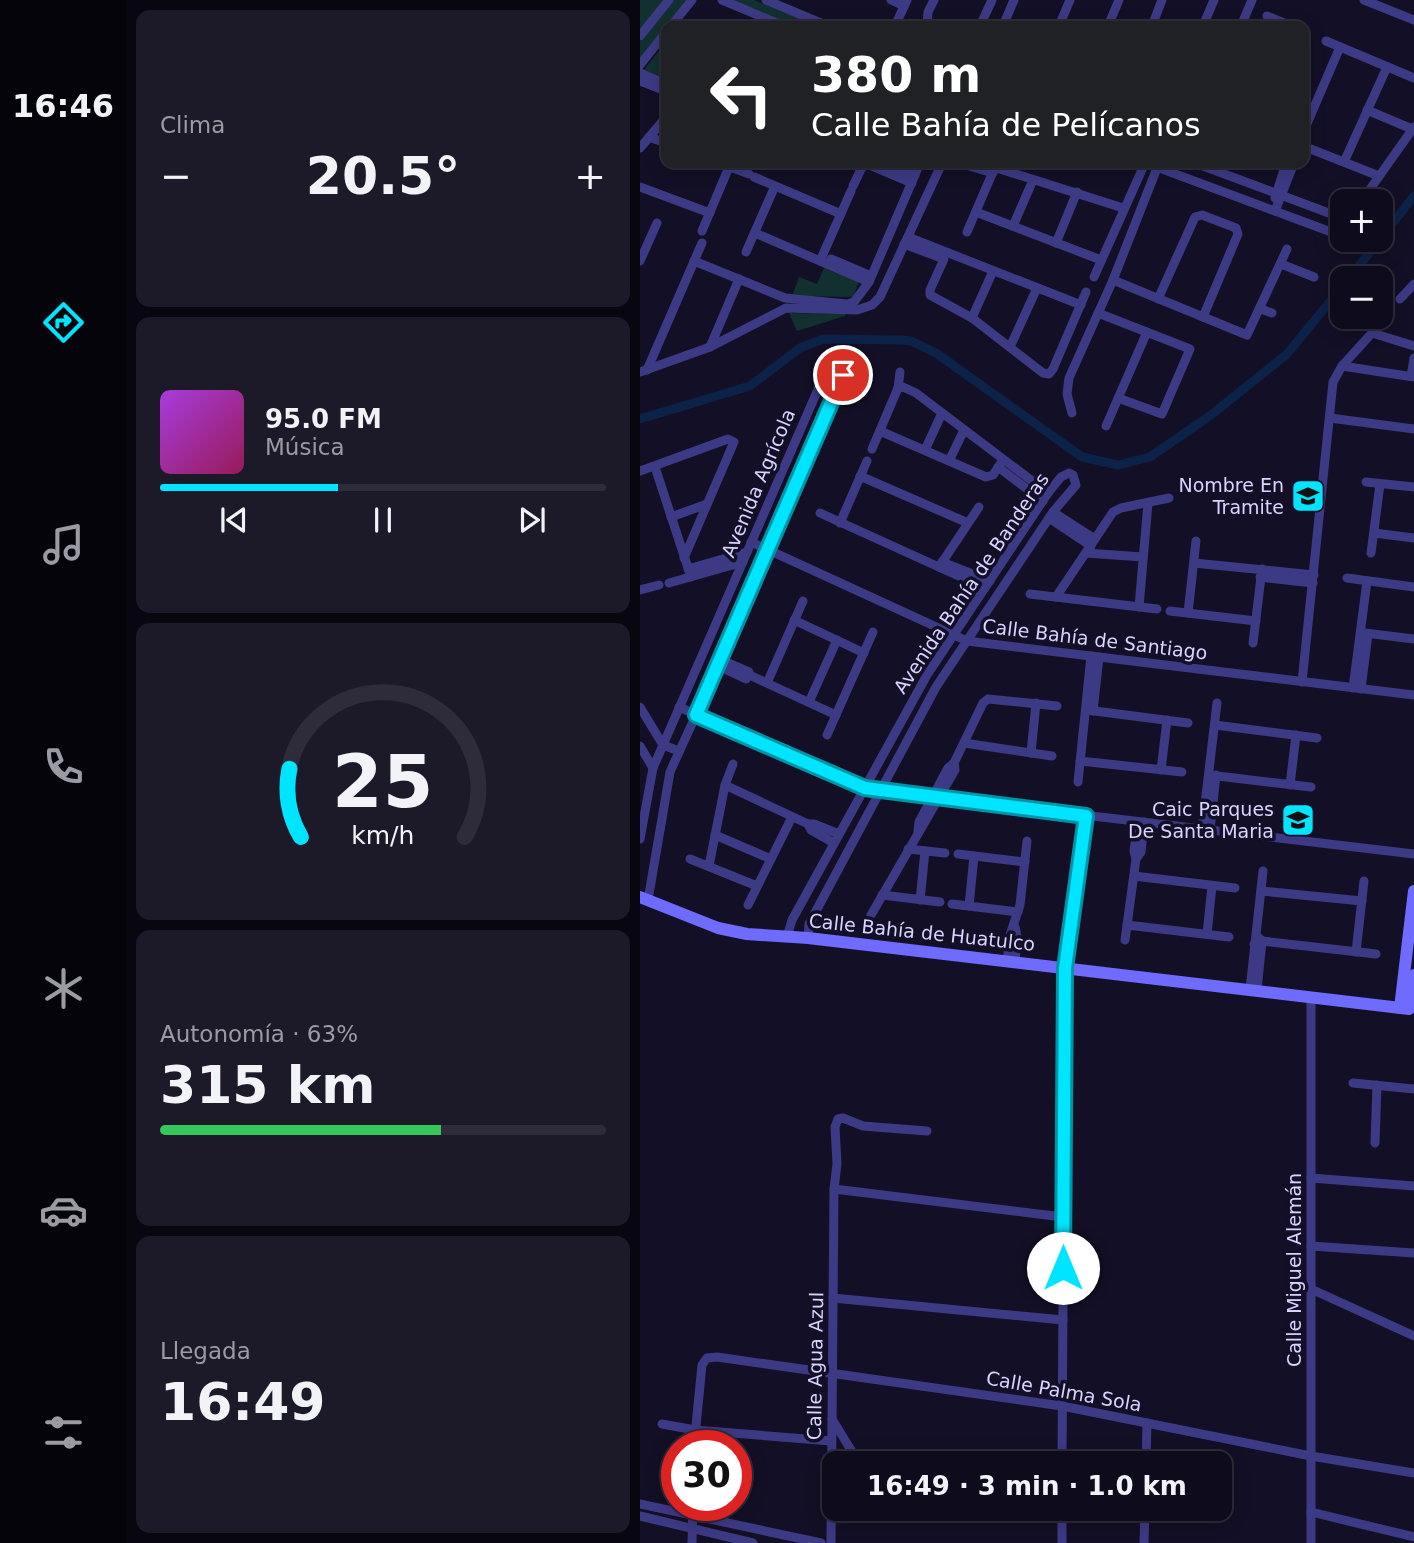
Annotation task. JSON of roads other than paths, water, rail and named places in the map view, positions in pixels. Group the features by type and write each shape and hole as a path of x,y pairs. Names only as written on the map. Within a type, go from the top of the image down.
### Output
{"street":[{"path":"640,36 669,0"},
{"path":"675,21 692,0"},
{"path":"722,0 772,21"},
{"path":"766,0 816,21"},
{"path":"891,0 906,3 897,21"},
{"path":"927,21 928,12 934,0"},
{"path":"982,21 992,0"},
{"path":"1005,21 1014,0"},
{"path":"1061,21 1070,0"},
{"path":"1110,21 1119,0"},
{"path":"1154,21 1163,0"},
{"path":"1205,21 1214,0"},
{"path":"1243,21 1252,0"},
{"path":"1367,1 1414,20"},
{"path":"1267,16 1279,21"},
{"path":"640,65 661,38"},
{"path":"1326,41 1414,78"},
{"path":"1309,119 1340,47"},
{"path":"1344,162 1387,66"},
{"path":"640,73 661,84"},
{"path":"640,81 661,89"},
{"path":"1367,110 1413,128 1370,189"},
{"path":"640,148 661,123"},
{"path":"649,137 661,141"},
{"path":"1309,148 1379,176"},
{"path":"702,231 729,168"},
{"path":"731,168 841,214"},
{"path":"821,259 862,168"},
{"path":"874,168 913,179"},
{"path":"894,168 913,179"},
{"path":"643,371 710,347 786,303 854,302 870,279 918,168"},
{"path":"694,261 739,279 786,303 851,310 876,301 940,168"},
{"path":"984,168 1077,192 1123,208"},
{"path":"990,168 994,170"},
{"path":"1094,277 1143,168"},
{"path":"1072,413 1068,394 1069,378 1113,280 1158,168"},
{"path":"1166,168 1328,231"},
{"path":"1193,180 1196,168"},
{"path":"1208,168 1330,213"},
{"path":"1279,194 1285,168"},
{"path":"1273,210 1292,168"},
{"path":"967,232 994,170"},
{"path":"1013,226 1033,180"},
{"path":"746,252 775,186"},
{"path":"640,187 710,213"},
{"path":"1056,243 1077,192"},
{"path":"976,212 1101,260"},
{"path":"1158,299 1195,217 1202,215 1236,228 1238,234 1203,317"},
{"path":"640,261 644,241 657,223"},
{"path":"755,233 870,279"},
{"path":"906,241 1081,305"},
{"path":"906,241 944,259 930,295 972,318 1043,373 1049,374 1054,369 1086,292"},
{"path":"643,371 702,243"},
{"path":"1113,280 1247,335 1288,249"},
{"path":"1280,264 1314,277"},
{"path":"972,318 993,271"},
{"path":"710,347 739,279"},
{"path":"1407,295 1414,284"},
{"path":"1010,346 1037,288"},
{"path":"862,294 876,301"},
{"path":"1261,309 1272,313"},
{"path":"1098,313 1190,349 1163,414 1118,398"},
{"path":"1302,682 1333,382 1342,366 1376,329"},
{"path":"1106,426 1148,332"},
{"path":"1372,333 1414,346"},
{"path":"1342,366 1412,376 1414,358"},
{"name":"Avenida Agrícola","path":"640,836 653,768 826,371 835,370 843,375 720,663 670,772 644,898"},
{"path":"872,449 898,388 900,372"},
{"path":"898,388 903,387 916,393 1045,497"},
{"path":"925,450 942,413"},
{"path":"1330,418 1414,429"},
{"path":"949,461 964,430"},
{"path":"880,431 986,477 993,475 1001,463"},
{"path":"640,471 732,439 733,446 684,558"},
{"path":"841,523 867,461"},
{"path":"655,467 689,573"},
{"name":"Avenida Bahía de Banderas","path":"787,937 792,919 927,674 1045,497 1061,477 1069,473 1076,480 1076,485 1051,515 936,687 809,924 808,938"},
{"path":"860,477 968,523"},
{"path":"1366,482 1414,487"},
{"path":"1371,553 1380,484"},
{"path":"1056,597 1116,510 1169,498"},
{"path":"1139,607 1148,503"},
{"path":"671,517 707,504"},
{"path":"941,564 979,507"},
{"path":"820,513 987,585"},
{"path":"1051,515 1090,546 1143,557"},
{"path":"1374,533 1414,538"},
{"path":"1188,613 1196,541"},
{"name":"Calle Bahía de Santiago","path":"751,542 967,642 1414,695"},
{"path":"669,583 747,552"},
{"path":"689,573 743,562"},
{"path":"1194,563 1314,579"},
{"path":"1253,643 1261,573"},
{"path":"1347,578 1414,587"},
{"path":"1357,689 1367,581"},
{"path":"640,590 659,585"},
{"path":"1030,594 1157,609"},
{"path":"767,683 803,601"},
{"path":"1170,611 1256,621"},
{"path":"794,620 864,653"},
{"path":"827,735 873,632"},
{"path":"1364,633 1414,639"},
{"path":"809,702 837,640"},
{"path":"1078,782 1090,711 1095,657"},
{"path":"720,663 746,679 745,673 836,715"},
{"path":"871,915 918,831 924,826 936,798 955,770 954,764 984,703 988,699 1057,706"},
{"path":"1031,753 1036,704"},
{"path":"1206,830 1213,775 1217,704"},
{"path":"640,707 663,745 679,751"},
{"path":"679,707 865,788 1414,854"},
{"path":"1090,711 1188,723"},
{"path":"1161,770 1167,720"},
{"path":"1215,724 1317,738"},
{"path":"1290,785 1296,735"},
{"path":"964,743 1052,756"},
{"path":"640,746 653,768"},
{"path":"1080,761 1182,772"},
{"path":"709,866 725,785 733,764"},
{"path":"1213,775 1311,787"},
{"path":"725,785 792,817 814,824 837,839"},
{"path":"1062,1451 1065,968 1086,816"},
{"path":"748,905 792,817"},
{"path":"1125,940 1136,859 1141,852 1141,822"},
{"path":"715,835 771,859"},
{"path":"1011,962 1010,935 1018,912 1027,841"},
{"path":"908,849 945,853"},
{"path":"920,900 925,851"},
{"path":"958,855 1025,862"},
{"path":"969,906 974,856"},
{"path":"690,859 757,886"},
{"path":"1253,990 1264,871"},
{"path":"1134,876 1235,888"},
{"path":"1356,952 1364,881"},
{"path":"1206,934 1212,886"},
{"path":"1261,891 1362,901"},
{"path":"1407,1009 1414,891"},
{"path":"882,895 940,902"},
{"name":"Calle Bahía de Huatulco","path":"644,898 718,928 747,934 808,938 1407,1009"},
{"path":"952,904 1018,912"},
{"path":"1127,925 1229,937"},
{"path":"1258,940 1376,954"},
{"path":"1407,1009 1414,975"},
{"name":"Calle Miguel Alemán","path":"1311,997 1311,1543"},
{"path":"1353,1083 1414,1089"},
{"path":"1375,1143 1377,1085"},
{"name":"Calle Agua Azul","path":"831,1543 834,1189 837,1164 835,1127 838,1119 843,1118 863,1126 927,1131"},
{"path":"1311,1178 1414,1186"},
{"path":"834,1189 1063,1217"},
{"path":"1311,1246 1414,1253"},
{"path":"1311,1289 1414,1336"},
{"path":"833,1298 1063,1320"},
{"name":"Calle Palma Sola","path":"695,1430 701,1365 707,1358 717,1357 1062,1406 1311,1457 1414,1473"},
{"path":"831,1417 852,1451"},
{"path":"1146,1451 1147,1423"},
{"path":"662,1424 695,1430"},
{"path":"752,1435 831,1441"},
{"path":"640,1504 661,1506"},
{"path":"1311,1513 1414,1537"},
{"path":"640,1516 753,1543"},
{"path":"692,1543 693,1521"},
{"path":"736,1521 821,1543"},
{"path":"1062,1521 1062,1543"},
{"path":"1144,1543 1145,1521"}],"waterway":[{"path":"1393,223 1414,196"},
{"path":"1359,266 1370,252"},
{"path":"640,419 750,386 800,348 823,339 901,340 911,341 936,353 1082,457 1118,465 1150,457 1211,415 1287,354 1330,302"}],"place":[{"name":"Nombre En Tramite","path":"1308,496"},
{"name":"Caic Parques De Santa Maria","path":"1298,820"}]}
